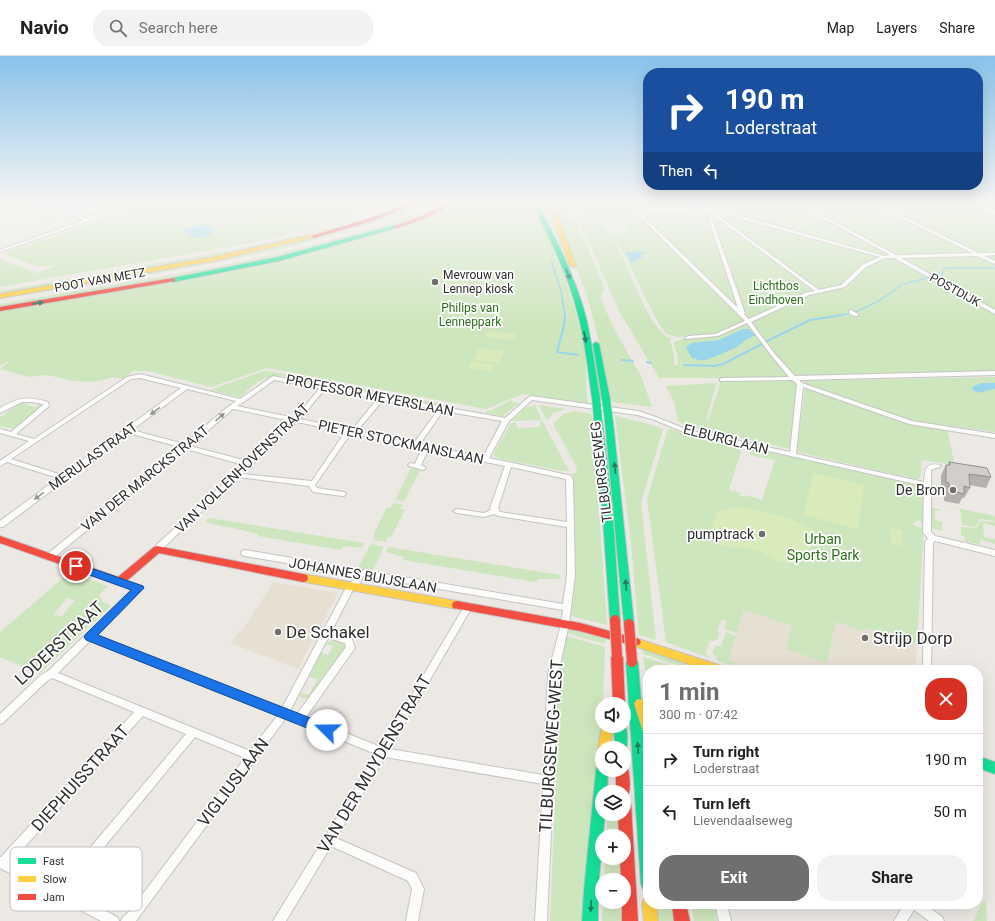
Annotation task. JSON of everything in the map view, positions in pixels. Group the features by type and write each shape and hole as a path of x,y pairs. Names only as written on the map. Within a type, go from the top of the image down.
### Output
{"main road":[{"name":"POOT VAN METZ","path":"0,288 265,241"},
{"name":"POOT VAN METZ","path":"0,296 215,258 294,241"},
{"name":"POOT VAN METZ","path":"0,301 207,266 290,249 318,241"},
{"name":"POOT VAN METZ","path":"0,309 216,272 298,255 345,241"},
{"path":"553,241 582,304"},
{"path":"562,241 582,304"},
{"name":"TILBURGSEWEG","path":"582,304 596,398 607,505 619,697"},
{"name":"TILBURGSEWEG","path":"582,304 606,399 610,422 624,552 643,812"},
{"path":"0,539 119,581 157,549"},
{"name":"JOHANNES BUIJSLAAN","path":"157,549 272,573 564,624"},
{"path":"564,624 603,632 664,650 702,665"},
{"path":"615,697 618,681"},
{"path":"634,683 643,713"},
{"path":"983,764 995,768"},
{"path":"590,921 591,889 601,777"},
{"path":"625,821 630,921"},
{"path":"650,909 651,921"},
{"path":"680,909 682,921"}],"street":[{"path":"0,251 27,241"},
{"path":"667,241 748,321 770,350 798,381 911,423 960,432 995,436"},
{"path":"718,241 743,316"},
{"path":"751,241 818,291"},
{"path":"827,241 884,257"},
{"name":"POSTDIJK","path":"868,241 995,312"},
{"path":"952,241 995,263"},
{"path":"688,338 716,335 818,291 843,286 864,266 884,257 995,254"},
{"path":"722,380 798,381 995,373"},
{"path":"3,462 129,378 140,376 242,401"},
{"name":"PROFESSOR MEYERSLAAN","path":"242,401 273,378 325,386 506,420"},
{"path":"793,455 798,381"},
{"name":"VAN VOLLENHOVENSTRAAT","path":"157,549 296,420 325,386"},
{"name":"MERULASTRAAT","path":"0,525 186,387"},
{"path":"237,475 311,484 314,483 351,431 382,397"},
{"path":"0,411 25,398 46,403 46,406 12,434"},
{"name":"ELBURGLAAN","path":"506,420 531,398 638,413 686,430 928,485"},
{"name":"VAN DER MARCKSTRAAT","path":"49,556 226,412 234,408 242,401"},
{"name":"PIETER STOCKMANSLAAN","path":"234,408 568,477"},
{"path":"416,445 442,408"},
{"path":"485,459 506,420"},
{"path":"0,431 35,441"},
{"path":"128,431 249,464"},
{"path":"417,466 426,447"},
{"path":"3,462 64,478"},
{"path":"495,511 494,508 509,464"},
{"path":"938,466 931,467 928,470 928,533 933,538 995,553"},
{"name":"TILBURGSEWEG-WEST","path":"541,921 553,674 567,608 571,575 570,480 568,477"},
{"path":"311,484 315,490 342,494"},
{"path":"457,512 484,515 495,511"},
{"path":"495,511 498,514 571,525"},
{"path":"927,665 929,542 933,538"},
{"name":"JOHANNES BUIJSLAAN","path":"245,553 567,608"},
{"name":"VIGLIUSLAAN","path":"142,904 251,756 284,714 351,586 357,581 361,573"},
{"name":"LODERSTRAAT","path":"0,720 90,637 139,588 119,581"},
{"name":"VAN DER MUYDENSTRAAT","path":"279,921 383,752 468,607"},
{"path":"299,719 351,648 349,641 327,634"},
{"path":"90,637 383,752 548,780"},
{"path":"51,674 251,756"},
{"name":"DIEPHUISSTRAAT","path":"16,847 141,711"},
{"path":"98,847 193,733"},
{"path":"329,840 412,877 418,889 412,921"},
{"name":"DIEPHUISSTRAAT","path":"1,863 10,853"},
{"path":"1,863 10,868"},
{"path":"723,909 725,921"},
{"path":"900,921 908,909"},
{"path":"922,909 938,921"},
{"path":"94,911 113,921"},
{"name":"VIGLIUSLAAN","path":"126,921 137,911"}],"shaded area":[{"name":"De Schakel","path":"273,582 338,593 298,669 230,643 248,622"},
{"name":"Strijp Dorp","path":"744,610 792,626 827,663 836,622 864,631 864,628 917,644 916,665 730,665 725,663"}],"green space":[{"path":"39,241 259,241 0,287 0,259 37,273 55,266 39,267 8,256 5,253"},
{"path":"273,241 283,241 176,264 0,294 0,291"},
{"path":"299,241 310,241 220,262 0,299 0,298"},
{"path":"324,241 339,241 287,255 230,267 0,307 0,304 169,275 281,252"},
{"name":"Philips van Lenneppark","path":"549,241 564,275 581,333 585,354 588,403 523,394 486,409 267,368 211,387 148,371 133,371 123,379 113,377 89,382 74,381 47,375 29,377 0,369 13,359 0,366 0,311 272,263 348,242"},
{"path":"554,241 560,241 577,288"},
{"path":"566,241 585,241 605,288 600,297 614,329 641,376 652,407 612,402 594,321 586,294"},
{"name":"Lichtbos Eindhoven","path":"588,241 614,241 656,326 664,335 672,339 670,341 674,354 674,365 678,365 674,342 683,339 698,339 696,336 678,337 666,334 658,322 616,241 995,241 995,255 983,255 995,256 995,375 801,380 803,386 795,450 687,426 678,421 674,402 666,386 717,383 706,420 708,421 720,383 718,378 659,378 619,311"},
{"path":"487,331 516,334 513,340 484,337"},
{"path":"479,348 505,351 499,363 473,360"},
{"path":"471,361 495,365 492,371 468,368"},
{"path":"264,371 323,381 321,383 290,376 274,376 259,381 240,397 210,390"},
{"path":"995,377 995,383 993,383 985,392 989,389 995,389 995,432 911,421 804,383 804,381"},
{"path":"326,381 440,403 439,405 324,384"},
{"path":"805,387 899,421 947,430 955,465 922,460 920,478 916,479 797,452"},
{"path":"513,400 512,402 519,403 503,416 486,413 486,411 492,410"},
{"path":"21,403 35,407 40,404 42,405 41,408 14,429 0,426 0,417"},
{"path":"535,405 542,420 512,421 525,408"},
{"path":"539,405 566,409 554,413 547,421"},
{"path":"574,411 592,414 607,625 571,616 576,574 573,473 576,473 577,468 554,426 554,423 563,414"},
{"path":"615,416 663,429 641,503 656,640 639,635 631,543"},
{"path":"540,422 543,422 569,471 561,471 497,458 493,454 511,423 516,423 517,428 541,427"},
{"name":"Urban Sports Park","path":"668,429 742,445 744,447 740,452 742,454 740,454 729,490 741,493 740,496 746,497 747,495 762,500 775,460 749,455 751,449 754,448 917,485 924,489 924,525 921,524 921,521 916,520 915,523 913,523 915,526 924,528 917,644 865,628 864,631 836,622 827,663 786,649 792,626 744,610 736,633 724,629 726,621 722,619 717,631 720,632 717,640 710,641 706,653 710,658 666,642 647,499"},
{"path":"411,468 421,469 404,501 395,500"},
{"path":"813,473 864,485 858,529 804,515"},
{"path":"394,503 403,505 400,509 405,510 391,537 388,537 386,542 373,540 375,535 373,535 387,507 391,508"},
{"path":"934,503 995,516 995,521 979,519 976,527 962,525 960,509"},
{"name":"pumptrack","path":"732,507 760,511 799,522 810,528 819,539 815,545 798,559 785,563 759,551 723,546 713,541 709,536 716,513"},
{"path":"931,507 942,511 935,510 935,520 942,522 942,531 931,528"},
{"path":"209,518 364,543 362,548 344,546 341,550 258,536 259,534 204,522"},
{"path":"980,521 995,522 995,526 983,523 984,537 995,539 995,544 980,540 980,545 965,541 964,536 961,536 961,527 977,528"},
{"path":"891,528 903,531 902,546 890,543"},
{"path":"371,544 384,547 372,572 357,569"},
{"path":"388,547 560,575 559,579 539,579 535,582 403,560 404,557 386,552"},
{"path":"69,573 108,586 99,595 102,601 111,606 39,674 0,657 0,632","holes":["67,598 75,600 62,616 53,615"]},
{"path":"571,629 605,636 605,644 566,633"},
{"path":"726,632 736,636 728,660 735,663 734,665 716,660 717,657 712,653 715,646 721,646"},
{"path":"566,636 605,647 603,697 595,697 595,733 602,733 602,741 595,741 595,777 599,777 599,785 595,785 595,821 597,821 596,829 595,829 591,921 550,921 557,750 558,669"},
{"path":"333,640 342,643 346,648 309,699 301,698 300,693 309,694 318,679 309,677 321,653 328,655 333,646 325,644"},
{"path":"642,647 696,665 677,665 643,654"},
{"path":"643,657 669,665 645,665"},
{"path":"607,821 618,821 619,829 607,829"},
{"path":"605,865 619,865 620,873 604,873"},
{"path":"984,900 986,902 987,921 973,921 979,909 983,909"},
{"path":"603,909 621,909 621,921 602,921"},
{"path":"655,909 677,909 678,921 656,921"},
{"path":"692,909 715,909 717,921 694,921"}],"water":[{"path":"640,251 647,254 641,254 641,256 645,256 631,263 625,252"},
{"path":"743,329 749,329 756,336 748,339 735,348 707,359 702,360 692,358 686,348 691,343 719,340"},
{"path":"982,383 995,383 995,389 980,393 972,389 974,386"}],"building":[{"path":"949,462 987,468 991,477 969,474 970,488 964,486 964,494 949,490 949,483 946,482 946,465 950,465"}],"waterway":[{"path":"551,259 561,291 565,316"},
{"path":"935,276 943,273 943,269 945,268 995,268"},
{"path":"904,284 931,277"},
{"path":"838,316 863,309 886,296 901,285"},
{"path":"838,316 843,315"},
{"path":"565,316 557,352 578,355"},
{"path":"767,341 810,320 838,316"},
{"path":"684,365 714,366 723,364 762,344"},
{"path":"622,360 633,361"},
{"path":"647,362 651,363"}],"traffic: fast":[{"path":"173,280 279,259 343,241"},
{"path":"554,241 569,276 578,302 587,338 596,398"},
{"path":"596,344 606,399"},
{"path":"596,398 598,420"},
{"path":"606,399 609,422"},
{"path":"598,420 607,505 615,620"},
{"path":"609,422 629,624"},
{"path":"632,662 643,815"},
{"path":"620,733 621,741"},
{"path":"983,764 995,768"},
{"path":"590,921 591,889 601,777"}],"traffic: slow":[{"path":"0,296 213,259 290,241"},
{"path":"564,241 573,266"},
{"path":"303,578 457,605"},
{"path":"635,642 706,665"},
{"path":"640,704 643,713"},
{"path":"605,741 607,733"},
{"path":"650,909 651,921"}],"traffic: jam":[{"path":"0,309 173,280"},
{"path":"0,539 119,581 157,549 303,578"},
{"path":"457,605 580,627 635,642"},
{"path":"615,620 617,657"},
{"path":"629,624 632,662"},
{"path":"617,657 619,697"},
{"path":"622,777 623,785"},
{"path":"625,821 630,921"},
{"path":"680,909 682,921"}],"place":[{"name":"Mevrouw van Lennep kiosk","path":"435,282"},
{"name":"De Bron","path":"953,490"},
{"name":"pumptrack","path":"762,534"},
{"name":"De Schakel","path":"278,632"},
{"name":"Strijp Dorp","path":"865,638"}],"route":[{"path":"76,566 139,588 90,637 327,730"}]}
